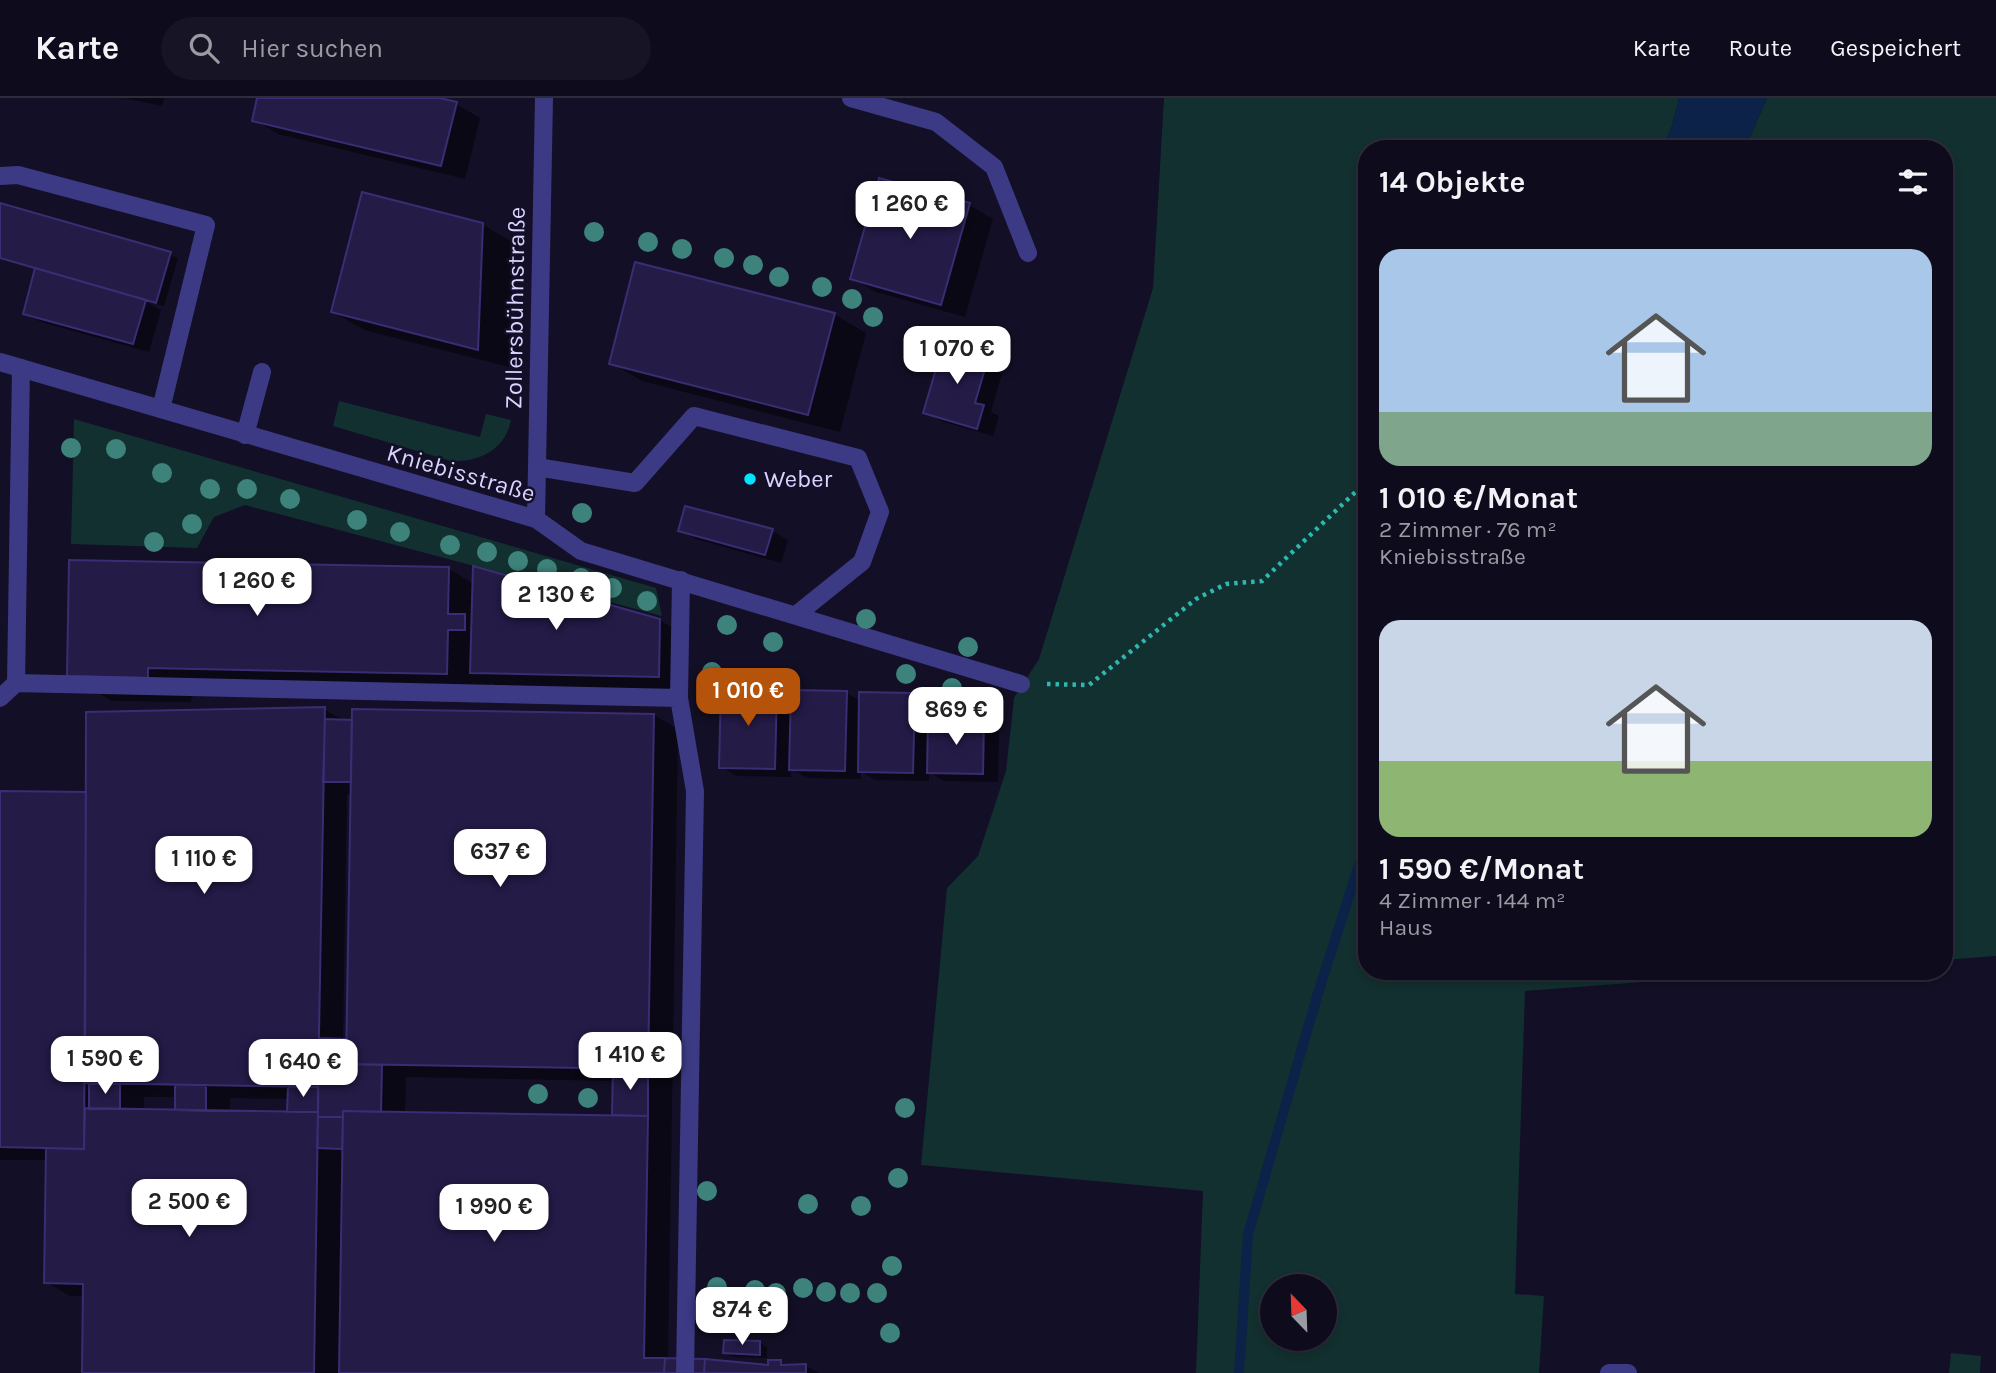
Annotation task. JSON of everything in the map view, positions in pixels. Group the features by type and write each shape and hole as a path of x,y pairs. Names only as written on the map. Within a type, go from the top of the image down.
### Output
{"street":[{"name":"Zollersbühnstraße","path":"536,519 544,98"},
{"path":"851,98 936,122 995,167 1028,253"},
{"path":"0,176 18,175 206,225 161,409"},
{"name":"Kniebisstraße","path":"0,362 536,519 582,551 1021,684"},
{"path":"16,683 21,368"},
{"path":"245,435 262,372"},
{"path":"537,467 635,483 694,416 858,458 880,512 862,562 796,615"},
{"path":"681,580 679,698 695,791 685,1373"},
{"path":"0,698 16,683 679,698"},
{"path":"1609,1373 1628,1373"}],"path":[{"path":"1021,684 1089,685 1196,599 1226,584 1262,581 1358,490"}],"green space":[{"path":"1164,98 1679,98 1666,140 1358,140 1358,980 1670,980 1525,991 1515,1294 1544,1296 1539,1373 1196,1373 1203,1191 921,1165 947,888 978,856 1006,771 1014,698 1039,659 1153,288"},
{"path":"1767,98 1996,98 1996,956 1953,959 1953,140 1749,140"},
{"path":"339,401 480,437 486,414 511,420 503,439 490,452 472,459 451,461 333,426"},
{"path":"74,419 656,588 662,616 245,505 214,517 197,548 71,544"},
{"path":"1951,1353 1981,1356 1980,1373 1949,1373"}],"water":[{"path":"1679,98 1767,98 1749,140 1666,140"}],"building":[{"path":"257,98 440,98 457,102 441,166 252,121"},
{"path":"879,178 970,203 941,305 850,279"},
{"path":"362,192 483,223 478,350 331,312"},
{"path":"0,203 171,252 156,303 0,258"},
{"path":"635,262 835,313 808,415 609,364"},
{"path":"35,268 146,300 133,344 23,314"},
{"path":"944,342 989,355 975,403 984,405 977,429 923,413"},
{"path":"685,506 773,529 765,555 678,531"},
{"path":"69,560 449,567 448,614 465,614 465,630 448,630 447,674 148,668 148,678 67,676"},
{"path":"473,566 660,619 659,677 470,673"},
{"path":"721,688 777,689 775,769 719,768"},
{"path":"791,690 847,691 845,771 789,770"},
{"path":"859,692 915,693 913,773 858,772"},
{"path":"325,707 318,1087 85,1083 86,712"},
{"path":"352,709 654,714 648,1069 346,1064"},
{"path":"325,719 352,720 351,782 323,782"},
{"path":"928,719 984,720 983,774 927,773"},
{"path":"0,791 86,792 84,1149 0,1147"},
{"path":"319,1038 346,1039 346,1064 382,1065 381,1112 343,1111 343,1117 318,1117"},
{"path":"613,1068 648,1069 648,1116 612,1115"},
{"path":"89,1084 120,1084 120,1109 89,1109"},
{"path":"175,1085 206,1085 206,1111 175,1110"},
{"path":"288,1086 318,1087 318,1112 287,1112"},
{"path":"85,1108 318,1112 314,1373 82,1373 83,1284 44,1283 46,1148 84,1149"},
{"path":"343,1111 648,1116 644,1358 665,1358 664,1373 339,1373"},
{"path":"318,1117 343,1117 342,1149 317,1148"},
{"path":"724,1340 760,1341 760,1355 723,1353"},
{"path":"665,1358 705,1359 704,1373 664,1373"},
{"path":"705,1359 768,1365 768,1360 781,1360 781,1365 806,1364 806,1373 704,1373"}],"waterway":[{"path":"1239,1373 1248,1234 1319,990 1358,868"}],"place":[{"name":"Weber","path":"750,479"}]}
